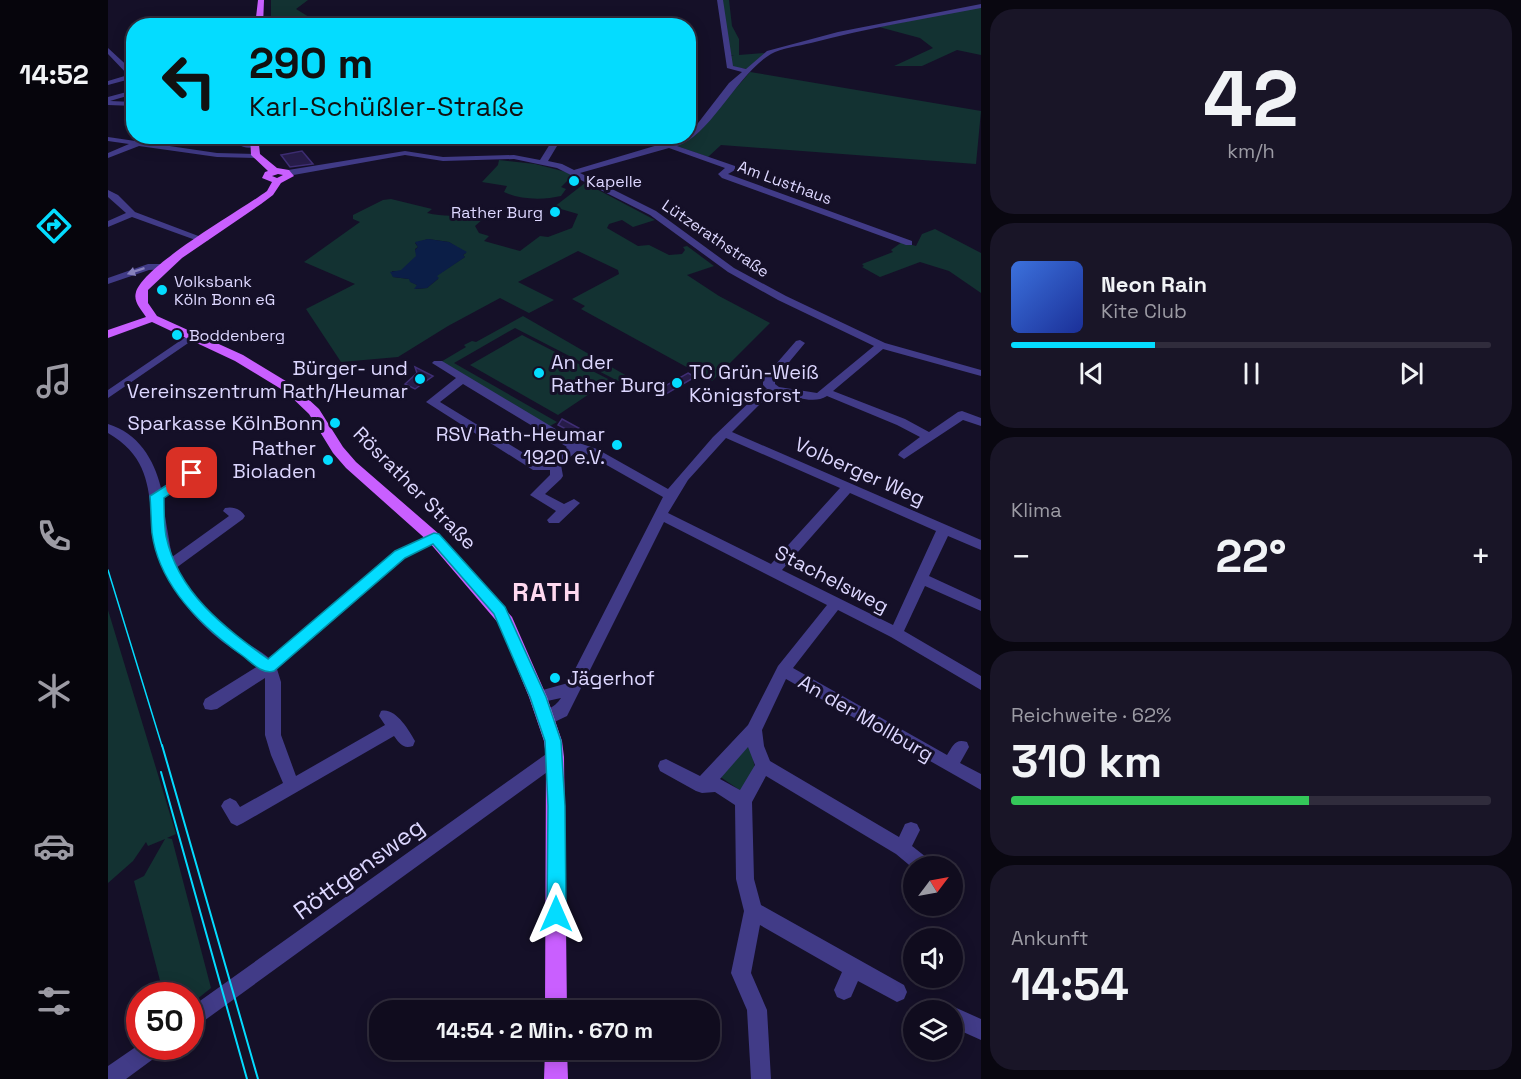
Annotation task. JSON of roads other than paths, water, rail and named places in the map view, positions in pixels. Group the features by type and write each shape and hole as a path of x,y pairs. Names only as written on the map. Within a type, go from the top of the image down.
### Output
{"main road":[{"path":"260,18 261,0"},
{"path":"255,144 257,156 276,176 287,178 288,173"},
{"path":"108,334 153,318 142,303 141,294 149,280 270,193 276,176"},
{"name":"Rösrather Straße","path":"153,318 239,358 302,399 314,412 338,450 351,465 434,537 500,611 538,697 555,757 556,1000"},
{"path":"556,1060 556,1079"}],"street":[{"path":"720,0 730,68 748,71"},
{"path":"696,130 728,93 732,85 741,79 763,55 838,34 981,6"},
{"path":"108,50 126,70"},
{"path":"108,83 126,78"},
{"path":"108,101 126,95"},
{"path":"108,101 126,103"},
{"path":"108,139 126,142"},
{"path":"108,156 137,144 220,155 257,156"},
{"path":"543,162 554,144"},
{"path":"576,172 675,144"},
{"name":"Am Lusthaus","path":"671,146 732,168 722,174 724,176 909,243"},
{"name":"Lützerathstraße","path":"288,173 405,153 435,158 498,156 543,162 576,172 653,213 749,281 881,345 981,373"},
{"path":"108,193 132,214 204,240"},
{"path":"108,224 132,214"},
{"path":"108,281 148,267 165,267"},
{"path":"108,395 193,335"},
{"path":"775,390 769,385 769,380 800,343"},
{"path":"546,719 561,711 670,496 684,477 764,394 775,390 820,396 881,345"},
{"path":"438,363 575,446 593,452 670,496"},
{"path":"462,379 432,402 537,467 547,468 555,465 575,446"},
{"path":"827,392 901,422 929,437"},
{"path":"904,455 962,415 981,422"},
{"path":"108,428 133,443 143,454 150,467 157,496 159,535 169,566 181,588 203,616 269,667 273,682 271,714 273,735 292,786"},
{"name":"Volberger Weg","path":"724,433 981,545"},
{"path":"157,496 210,462"},
{"path":"554,520 569,507 536,495 557,476 555,465"},
{"path":"773,571 848,487"},
{"path":"169,566 238,516 230,511"},
{"name":"Stachelsweg","path":"661,514 896,633 981,684"},
{"path":"896,633 944,529"},
{"path":"212,704 269,667 400,555 434,537"},
{"path":"921,578 981,606"},
{"name":"An der Mollburg","path":"702,786 754,730 783,670 836,603"},
{"name":"An der Mollburg","path":"783,670 981,783"},
{"path":"538,697 574,688"},
{"path":"237,818 292,786 391,722 407,741"},
{"path":"754,730 756,746 764,766 912,856"},
{"name":"An der Mollburg","path":"950,765 961,747"},
{"name":"Röttgensweg","path":"204,1011 555,757"},
{"path":"666,766 702,786 717,785 743,801"},
{"path":"761,1079 757,1010 741,973 753,911 745,879 743,801 764,766"},
{"path":"902,848 911,830"},
{"path":"753,911 897,992"},
{"path":"844,990 854,967"},
{"path":"963,1021 981,1030"},
{"path":"108,1079 135,1060"}],"water":[{"path":"428,239 449,242 467,252 463,255 465,257 437,276 439,278 427,288 414,289 417,285 409,279 393,277 390,272 401,270 416,256 415,250 418,247 415,242"}],"tram line":[{"path":"108,570 162,746"},
{"path":"162,745 258,1079"},
{"path":"161,772 247,1079"}],"place":[{"name":"Kapelle","path":"574,181"},
{"name":"Rather Burg","path":"555,212"},
{"name":"Volksbank Köln Bonn eG","path":"162,290"},
{"name":"Boddenberg","path":"177,335"},
{"name":"An der Rather Burg","path":"539,373"},
{"name":"Bürger- und Vereinszentrum Rath/Heumar","path":"420,379"},
{"name":"TC Grün-Weiß Königsforst","path":"677,383"},
{"name":"Sparkasse KölnBonn","path":"335,423"},
{"name":"RSV Rath-Heumar 1920 e.V.","path":"617,445"},
{"name":"Rather Bioladen","path":"328,460"},
{"name":"Jägerhof","path":"555,678"}],"district":[{"name":"RATH","path":"547,592"}]}
